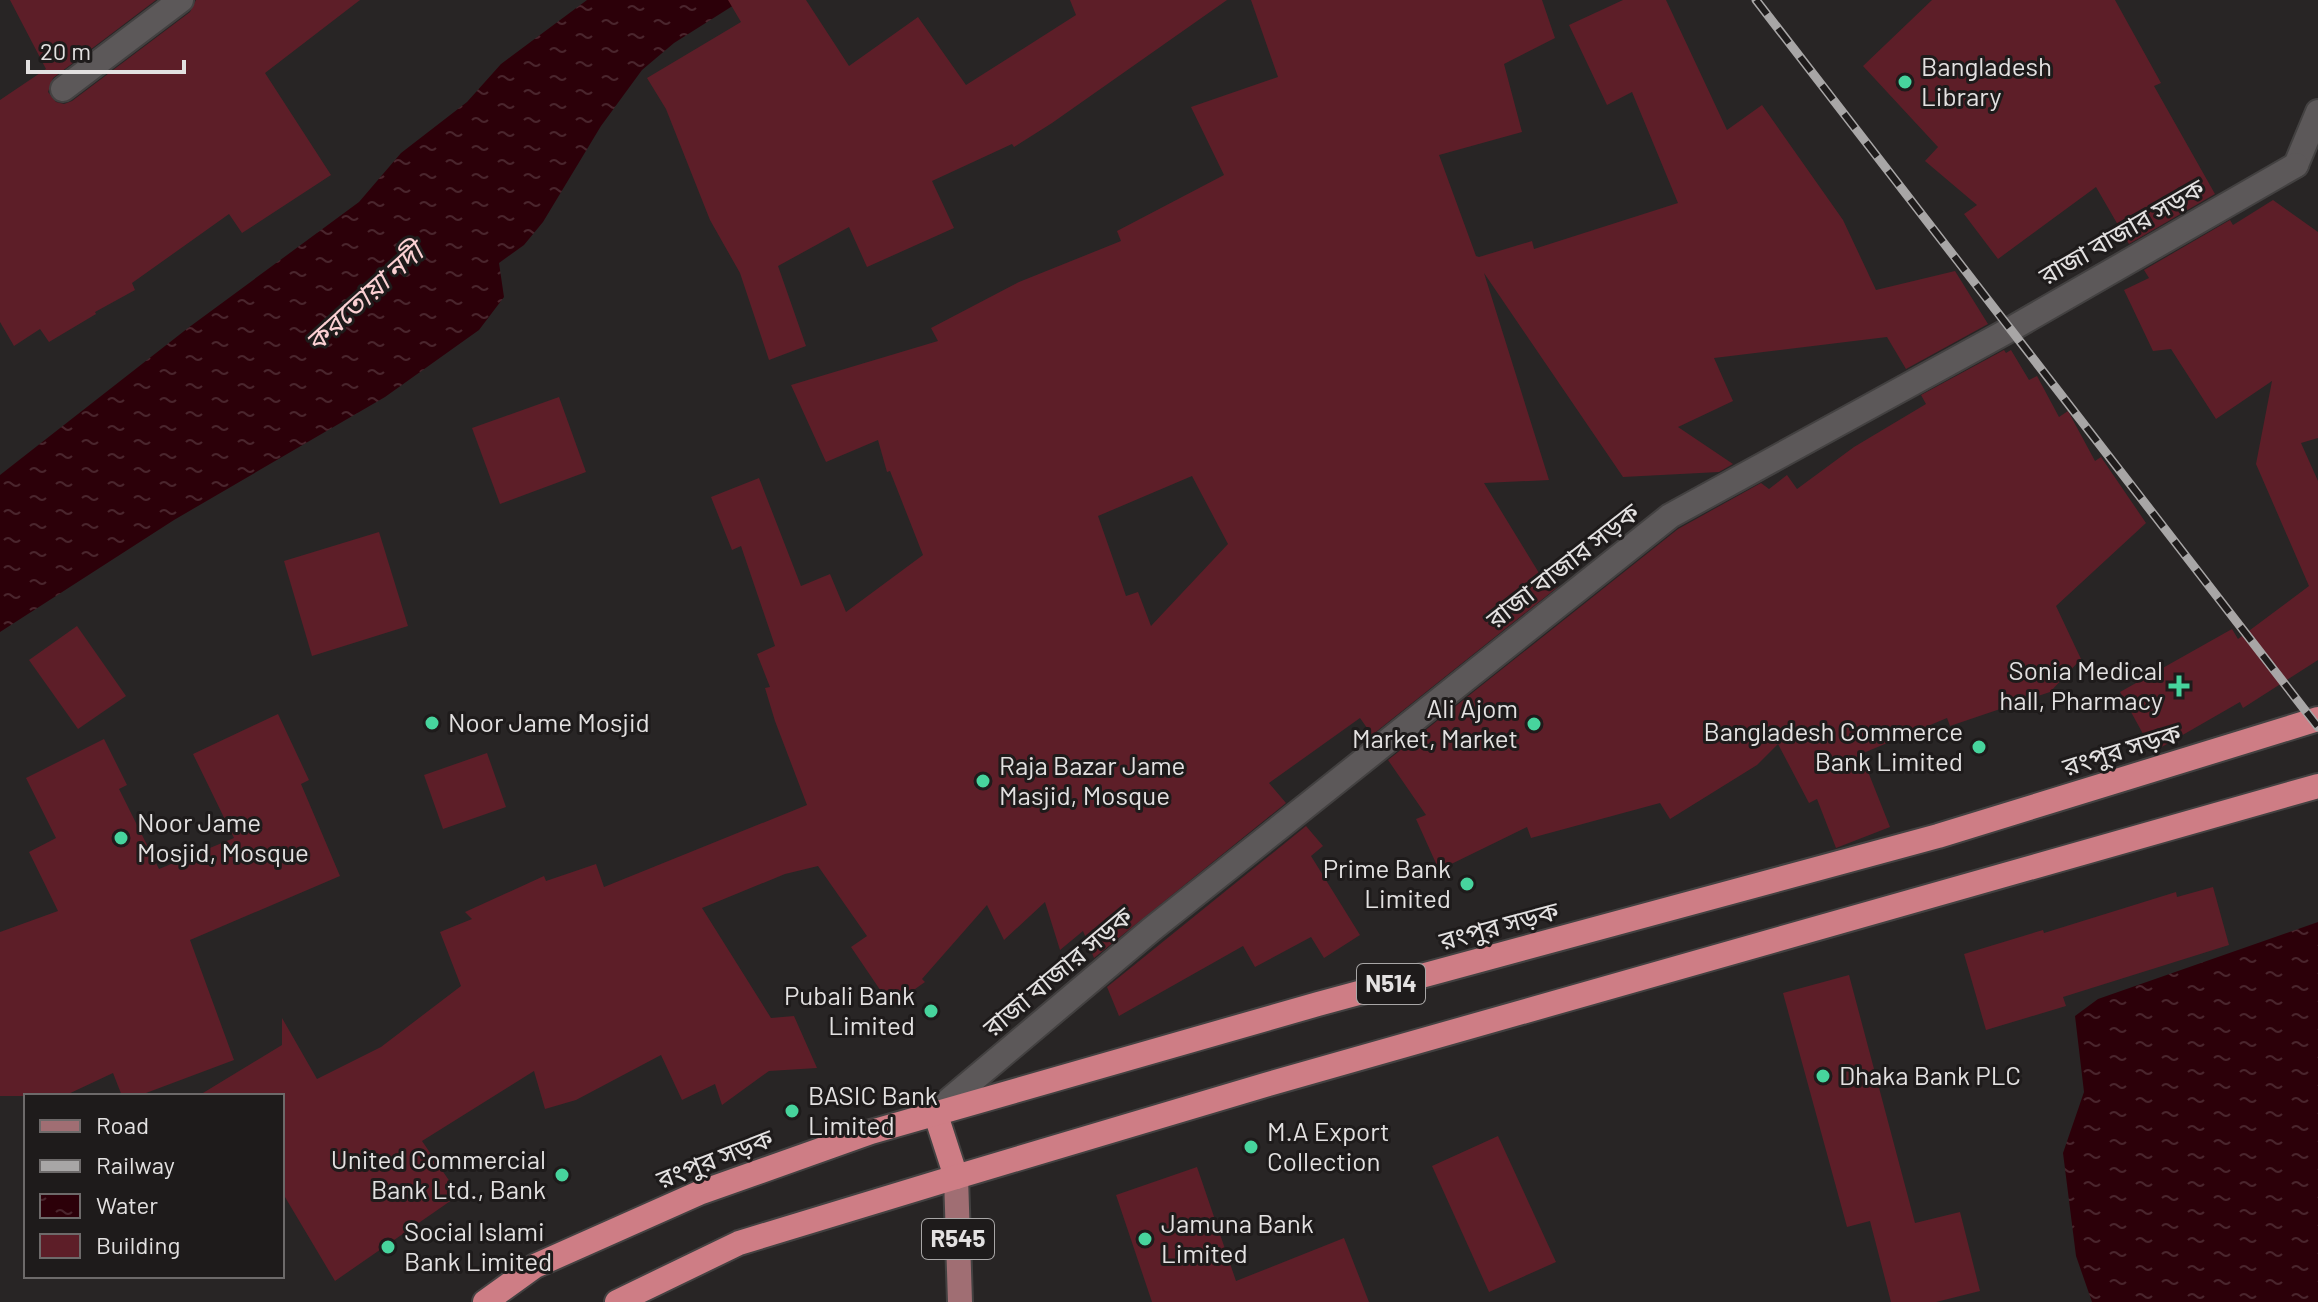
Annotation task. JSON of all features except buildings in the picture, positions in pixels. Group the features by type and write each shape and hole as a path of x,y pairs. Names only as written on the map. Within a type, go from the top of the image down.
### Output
{"highway":[{"name":"রংপুর সড়ক","path":"485,1302 535,1266 699,1193 871,1132 1333,1000 1938,836 2318,719"},
{"name":"N514","path":"617,1302 739,1243 956,1177 1265,1085 2318,786"},
{"path":"935,1112 956,1177"}],"main road":[{"name":"R545","path":"956,1177 960,1302"}],"street":[{"path":"63,89 181,0"},
{"path":"2307,166 2318,112"},
{"name":"রাজা বাজার সড়ক","path":"935,1112 1152,929 1670,516 2307,166"}],"water":[{"name":"করতোয়া নদী","path":"587,0 742,0 674,43 642,70 601,126 543,222 524,245 499,263 504,297 479,330 385,397 174,520 0,632 0,475 188,328 359,202 401,153 467,102 501,64"},
{"path":"2318,922 2318,1302 2092,1302 2076,1256 2063,1153 2084,1092 2075,1016 2098,999"}],"railway":[{"path":"1756,0 2318,727"}],"place":[{"name":"Bangladesh Library","path":"1905,82"},
{"name":"Sonia Medical hall, Pharmacy","path":"2179,686"},
{"name":"Noor Jame Mosjid","path":"432,723"},
{"name":"Ali Ajom Market, Market","path":"1534,724"},
{"name":"Bangladesh Commerce Bank Limited","path":"1979,747"},
{"name":"Raja Bazar Jame Masjid, Mosque","path":"983,781"},
{"name":"Noor Jame Mosjid, Mosque","path":"121,838"},
{"name":"Prime Bank Limited","path":"1467,884"},
{"name":"Pubali Bank Limited","path":"931,1011"},
{"name":"Dhaka Bank PLC","path":"1823,1076"},
{"name":"BASIC Bank Limited","path":"792,1111"},
{"name":"M.A Export Collection","path":"1251,1147"},
{"name":"United Commercial Bank Ltd., Bank","path":"562,1175"},
{"name":"Jamuna Bank Limited","path":"1145,1239"},
{"name":"Social Islami Bank Limited","path":"388,1247"}]}
